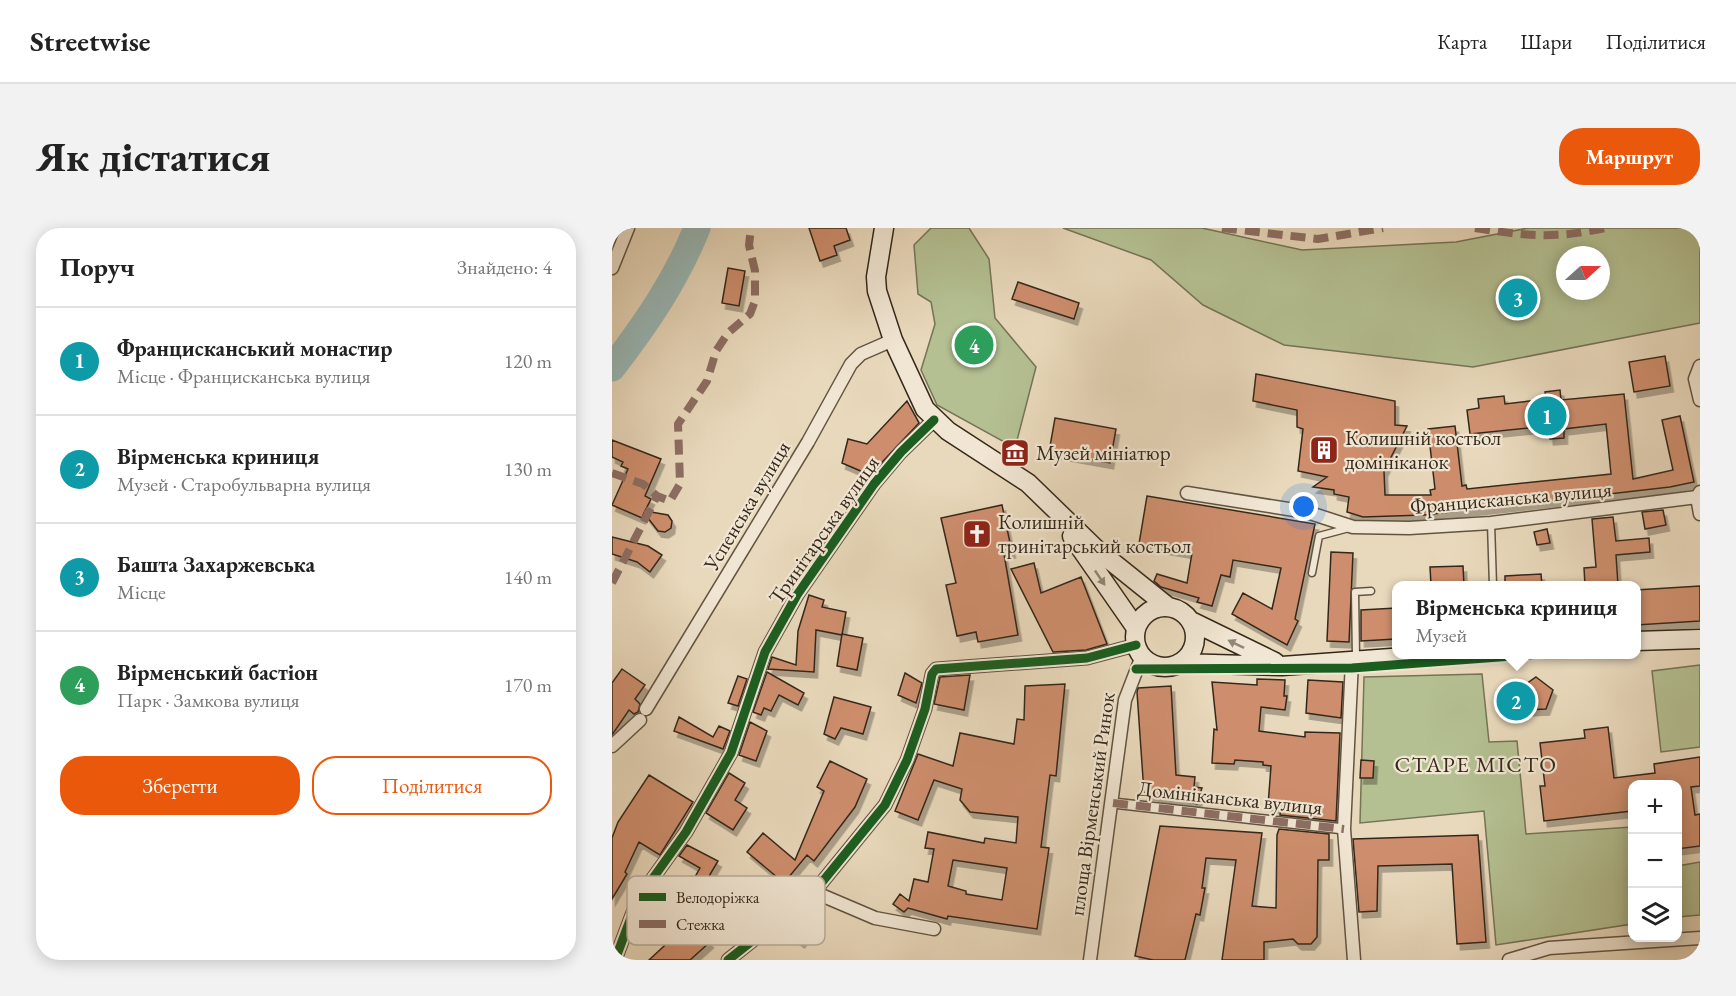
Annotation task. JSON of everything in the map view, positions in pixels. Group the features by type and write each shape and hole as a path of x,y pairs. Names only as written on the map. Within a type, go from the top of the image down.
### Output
{"main road":[{"path":"884,228 876,277 877,291 893,340 918,397 934,420 1011,470 1043,495 1096,549 1167,606 1176,609 1191,621 1282,666"},
{"path":"1043,495 1138,643 1162,667 1180,663 1282,666 1392,658"},
{"path":"1138,643 1140,620 1152,609 1167,606"},
{"path":"1180,663 1192,649 1195,630 1191,621"},
{"path":"1641,641 1700,639"}],"street":[{"path":"612,268 628,228"},
{"name":"Успенська вулиця","path":"612,746 643,714 797,462 851,364 861,354 893,340"},
{"path":"1700,366 1695,379 1700,400"},
{"name":"Тринітарська вулиця","path":"654,876 686,832 731,753 751,701 765,652 797,595 874,484 901,452 934,420"},
{"name":"Францисканська вулиця","path":"1187,493 1307,512 1353,527 1409,528 1491,524 1699,495"},
{"path":"1699,495 1700,514"},
{"path":"825,879 885,805 907,760 924,709 932,674 936,669 1087,658 1138,643"},
{"name":"площа Вірменський Ринок","path":"1089,960 1113,803 1125,700 1138,643"},
{"path":"1353,960 1344,829 1354,661"},
{"name":"Домініканська вулиця","path":"1113,803 1344,829"},
{"path":"825,897 874,918 934,928"},
{"name":"Тринітарська вулиця","path":"615,960 627,928"},
{"path":"1509,960 1549,948 1700,938"},
{"path":"728,960 747,945"}],"lane":[{"path":"1491,524 1493,581"},
{"path":"1312,573 1319,536 1353,527"},
{"path":"1354,661 1355,592 1371,591"}],"green space":[{"path":"931,228 969,228 989,259 995,318 1036,367 1015,448 937,405 921,370 935,324 931,302 918,294 914,245"},
{"path":"1063,228 1202,228 1302,250 1456,242 1528,228 1700,228 1700,323 1473,367 1284,345 1203,305 1151,260"},
{"path":"1700,665 1700,747 1661,752 1652,671"},
{"path":"1482,674 1489,742 1517,741 1526,834 1628,827 1628,925 1496,945 1484,811 1360,823 1364,677"},
{"path":"1700,862 1700,915 1682,917 1682,865"}],"building":[{"path":"809,228 846,228 850,240 834,246 837,255 820,261"},
{"path":"728,268 745,271 739,306 722,303"},
{"path":"1018,282 1079,303 1074,319 1012,299"},
{"path":"1518,286 1527,290 1531,299 1527,308 1518,312 1509,308 1505,299 1509,290"},
{"path":"1665,356 1670,386 1634,392 1629,362"},
{"path":"1256,374 1395,401 1395,425 1407,426 1384,471 1385,495 1431,495 1430,490 1435,489 1428,429 1455,426 1462,486 1466,485 1467,489 1611,474 1606,424 1564,429 1564,438 1550,439 1548,426 1470,434 1467,410 1479,408 1478,399 1504,396 1505,404 1546,399 1545,392 1560,390 1561,400 1624,394 1633,479 1673,470 1662,420 1680,416 1694,482 1670,487 1424,515 1363,517 1347,512 1349,497 1334,494 1334,490 1313,487 1327,477 1298,471 1303,429 1297,427 1297,410 1253,401"},
{"path":"907,401 919,423 870,475 842,463 848,439 867,444"},
{"path":"1055,418 1116,429 1110,463 1049,452"},
{"path":"612,440 661,459 645,496 651,499 645,511 668,515 672,521 671,528 665,532 658,531 644,513 642,518 612,505 628,469 621,466 623,462 612,457"},
{"path":"1147,496 1315,524 1295,619 1298,621 1287,645 1232,614 1243,593 1272,609 1281,568 1233,560 1230,577 1221,575 1212,606 1197,602 1199,598 1161,587 1154,581 1157,574 1187,583 1192,553 1139,544"},
{"path":"1002,505 1012,552 1004,554 1018,635 978,642 976,632 957,636 946,585 956,583 941,518"},
{"path":"1663,510 1666,525 1645,529 1642,512"},
{"path":"1613,517 1616,541 1649,538 1650,552 1616,555 1618,581 1585,581 1584,568 1596,567 1592,519"},
{"path":"1547,529 1550,543 1537,545 1534,532"},
{"path":"612,537 648,546 662,555 650,572 637,562 612,554"},
{"path":"1331,552 1353,553 1349,642 1327,641"},
{"path":"1034,563 1041,593 1081,577 1107,644 1086,650 1053,652 1011,569"},
{"path":"1463,566 1464,581 1431,581 1430,567"},
{"path":"1541,574 1542,581 1505,581 1505,576"},
{"path":"1700,586 1700,621 1641,625 1641,590"},
{"path":"809,595 824,600 822,607 846,612 842,635 816,630 814,672 768,669 772,657 796,665 798,631"},
{"path":"1392,608 1392,639 1361,641 1361,610"},
{"path":"842,634 863,638 857,670 837,666"},
{"path":"622,669 645,685 635,699 640,704 638,712 634,714 629,710 612,735 612,683"},
{"path":"767,672 804,693 798,705 779,695 771,711 764,708 761,715 753,712"},
{"path":"905,673 922,683 916,703 898,695"},
{"path":"970,675 964,710 934,704 940,677"},
{"path":"738,676 747,679 738,706 728,703"},
{"path":"1536,677 1553,690 1546,709 1525,710 1519,689"},
{"path":"1257,679 1285,680 1284,696 1287,696 1285,710 1261,707 1259,731 1305,737 1305,732 1340,733 1336,821 1280,815 1281,809 1268,806 1271,766 1263,765 1263,762 1235,760 1234,764 1212,763 1214,729 1217,730 1212,682 1257,685"},
{"path":"1308,680 1343,682 1341,718 1306,713"},
{"path":"1065,684 1056,776 1050,775 1041,847 1049,848 1037,929 948,916 947,919 908,908 904,912 893,904 900,894 909,901 914,879 928,882 934,849 925,848 928,832 984,843 985,838 1016,843 1018,817 970,812 960,800 962,789 934,780 918,820 895,811 918,754 953,766 960,733 1014,744 1017,719 1024,720 1025,686","holes":["953,860 1007,868 1002,900 966,894 966,891 948,886"]},
{"path":"1171,686 1176,775 1195,777 1194,787 1202,788 1197,804 1144,793 1138,688"},
{"path":"834,697 871,707 863,734 841,728 835,739 824,734"},
{"path":"679,717 713,737 719,726 730,731 723,749 674,731"},
{"path":"750,722 767,731 756,761 739,755"},
{"path":"1608,727 1614,778 1655,773 1654,764 1700,757 1700,786 1691,787 1695,815 1700,814 1700,846 1682,848 1682,780 1628,780 1628,811 1544,821 1540,786 1545,786 1540,743 1585,738 1584,730"},
{"path":"1361,760 1374,761 1373,778 1360,778"},
{"path":"830,761 867,779 855,807 814,861 807,855 790,876 776,876 747,852 763,833 795,860 824,791 817,787"},
{"path":"729,773 745,783 735,800 747,808 733,830 706,813"},
{"path":"649,775 693,802 660,855 639,842 625,872 627,874 612,899 612,838 618,822"},
{"path":"1160,826 1262,833 1252,906 1276,908 1279,829 1329,834 1329,860 1318,860 1317,937 1311,944 1298,944 1293,939 1264,942 1264,960 1222,960 1236,860 1206,858 1202,888 1205,888 1200,915 1196,914 1185,960 1153,960 1135,956"},
{"path":"1478,835 1486,942 1457,944 1452,864 1378,866 1377,911 1359,912 1353,839"},
{"path":"687,845 718,861 709,876 695,876 700,868 679,856"},
{"path":"665,945 707,945 690,960 649,960"}],"waterway":[{"path":"612,368 659,301 680,266 697,228"}],"marked path":[{"path":"612,583 657,496 670,501 680,484 678,424 707,381 716,351 728,333 750,314 755,301 755,271 749,245 751,228"},
{"path":"1222,228 1318,239 1383,228"},
{"path":"1475,228 1540,235 1571,234 1605,228"},
{"path":"612,473 643,484 657,496"},
{"path":"1113,803 1344,829"}],"cycle path":[{"path":"654,876 686,832 731,753 765,652 797,595 874,484 901,452 934,420"},
{"path":"825,879 885,805 907,760 925,709 932,674 936,669 1087,658 1136,645"},
{"path":"1136,669 1352,668 1474,659"},
{"path":"615,960 627,928"},
{"path":"728,960 747,945"}],"place":[{"name":"Башта Захаржевська","path":"1518,298"},
{"name":"Вірменський бастіон","path":"974,345"},
{"name":"Францисканський монастир","path":"1547,416"},
{"name":"Колишній костьол домініканок","path":"1324,450"},
{"name":"Музей мініатюр","path":"1015,453"},
{"name":"Колишній тринітарський костьол","path":"977,534"},
{"name":"Вірменська криниця","path":"1516,701"}],"district":[{"name":"СТАРЕ МІСТО","path":"1476,764"}]}
